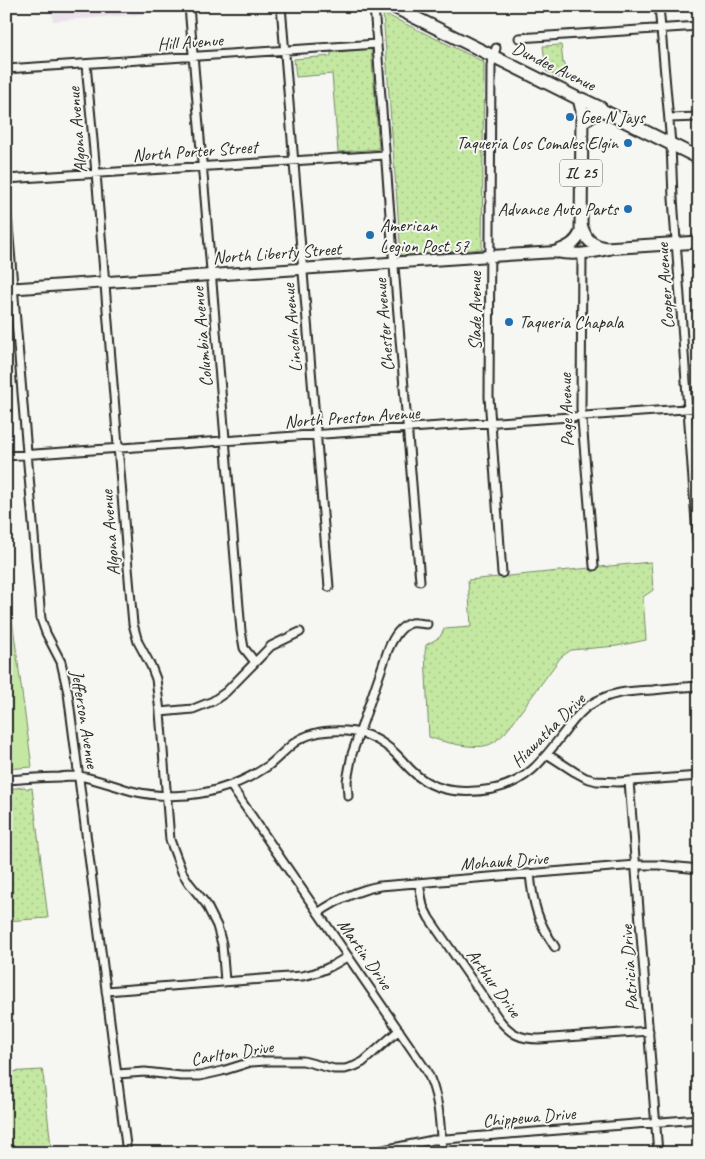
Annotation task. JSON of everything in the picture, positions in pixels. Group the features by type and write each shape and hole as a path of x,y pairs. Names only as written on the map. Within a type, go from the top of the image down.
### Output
{"main road":[{"name":"Dundee Avenue","path":"392,6 495,52 580,99 699,158"},
{"path":"580,99 582,122"},
{"path":"582,122 602,110"},
{"name":"IL 25","path":"581,225 582,122"},
{"path":"581,225 586,237 593,244 613,248"},
{"path":"556,252 575,243 580,234 581,225"},
{"name":"North Liberty Street","path":"10,289 394,262 556,252 564,254 582,253 613,248 699,242"}],"street":[{"name":"Columbia Avenue","path":"189,6 241,633 244,648 255,662"},
{"name":"Lincoln Avenue","path":"281,6 329,587"},
{"name":"Chester Avenue","path":"374,6 420,581"},
{"name":"Cooper Avenue","path":"659,6 671,144 676,244 699,564"},
{"path":"519,38 699,26"},
{"name":"Hill Avenue","path":"6,69 377,44"},
{"name":"Slade Avenue","path":"495,52 491,65 490,397 502,574"},
{"name":"Algona Avenue","path":"86,64 134,624 138,642 155,676 160,712 168,830 171,845 182,872 206,904 217,926 222,944 225,981"},
{"path":"669,118 699,117"},
{"name":"North Porter Street","path":"6,179 385,155"},
{"name":"Jefferson Avenue","path":"6,202 10,289 28,454 41,619 58,656 65,677 127,1153"},
{"name":"Page Avenue","path":"582,253 582,416 594,566"},
{"name":"North Preston Avenue","path":"6,456 699,408"},
{"path":"348,796 349,766 352,754 386,653 400,631 410,624 427,624"},
{"path":"160,712 193,709 213,701 226,692 274,644 300,632"},
{"name":"Hiawatha Drive","path":"6,780 78,776 148,794 199,794 230,786 247,778 260,771 294,744 309,736 332,731 347,731 372,737 386,746 422,780 452,790 484,790 510,784 529,773 580,713 601,699 622,692 699,686"},
{"path":"547,754 586,778 603,782 699,776"},
{"name":"Patricia Drive","path":"629,781 658,1153"},
{"name":"Martin Drive","path":"230,786 419,1059 430,1078 438,1106 442,1153"},
{"name":"Mohawk Drive","path":"318,913 345,896 380,886 636,865 699,869"},
{"path":"530,874 532,896 536,910 555,947"},
{"name":"Arthur Drive","path":"419,883 423,906 429,918 503,1026 511,1032 524,1038 540,1039 648,1031"},
{"path":"106,991 309,975 328,968 348,956"},
{"name":"Carlton Drive","path":"117,1074 145,1072 200,1076 251,1062 266,1061 304,1061 334,1069 345,1069 363,1062 399,1030"},
{"name":"Chippewa Drive","path":"364,1153 441,1139 699,1119"}],"shaded area":[{"path":"35,6 143,6 144,14 53,21 52,11 35,12"}],"green space":[{"path":"383,13 484,62 482,249 401,256"},
{"path":"561,45 566,81 546,71 543,46"},
{"path":"371,49 379,149 338,152 332,74 296,77 294,59 331,56 331,52"},
{"path":"651,562 653,590 643,597 646,640 617,646 571,650 561,657 505,733 491,744 475,747 429,737 426,645 440,637 444,629 471,627 468,580"},
{"path":"11,611 32,767 6,769 6,612"},
{"path":"25,787 27,789 32,788 48,918 6,921 6,789"},
{"path":"42,1070 51,1147 45,1148 45,1153 6,1153 6,1072"}],"place":[{"name":"Gee N Jays","path":"570,117"},
{"name":"Taqueria Los Comales Elgin","path":"628,143"},
{"name":"Advance Auto Parts","path":"628,209"},
{"name":"American Legion Post 57","path":"370,235"},
{"name":"Taqueria Chapala","path":"509,322"}]}
